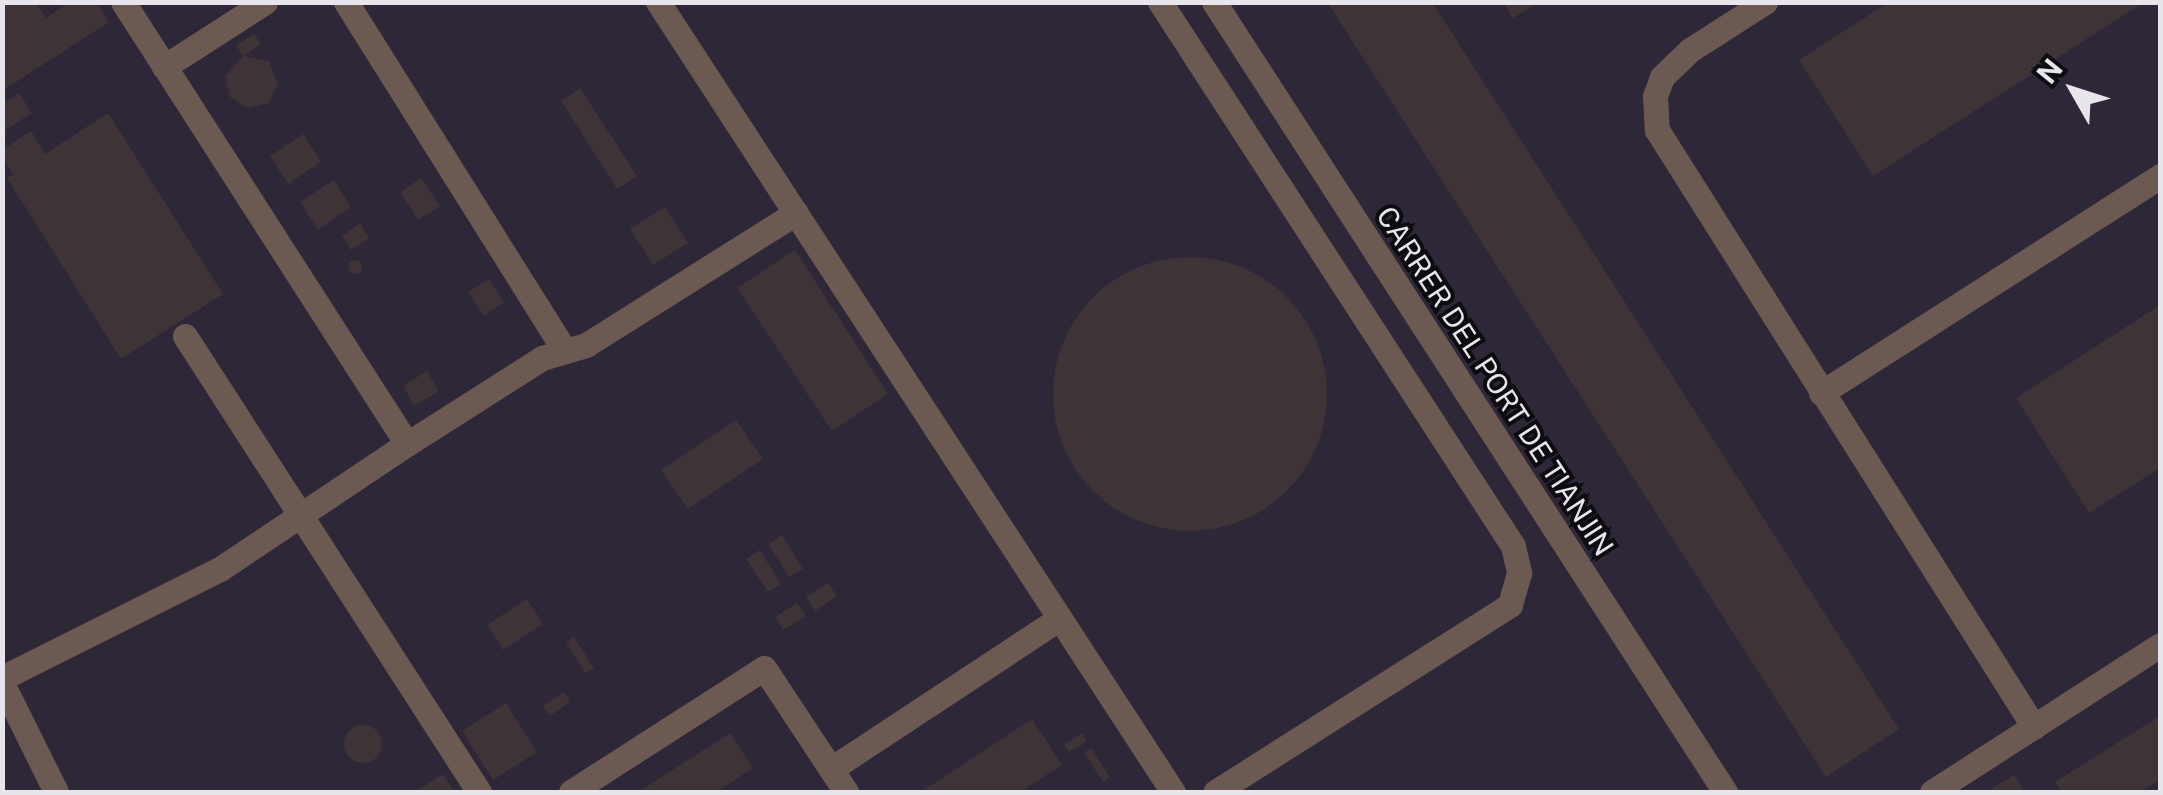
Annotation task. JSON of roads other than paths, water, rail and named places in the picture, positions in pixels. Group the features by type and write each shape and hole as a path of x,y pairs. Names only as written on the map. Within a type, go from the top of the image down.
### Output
{"street":[{"path":"123,2 408,444"},
{"path":"164,67 264,2"},
{"path":"346,2 565,351"},
{"path":"658,2 1172,792"},
{"path":"1160,2 1513,546 1519,573 1510,605 1215,792"},
{"name":"CARRER DEL PORT DE TIANJIN","path":"1214,2 1725,792"},
{"path":"1765,2 1675,62 1662,77 1654,111 1665,148 2034,727"},
{"path":"1822,393 2160,176"},
{"path":"56,792 2,681 174,594 300,517 542,358 586,344 796,212"},
{"path":"185,336 480,792"},
{"path":"831,769 1060,618"},
{"path":"1932,792 2160,646"},
{"path":"571,792 764,668 846,792"}]}
